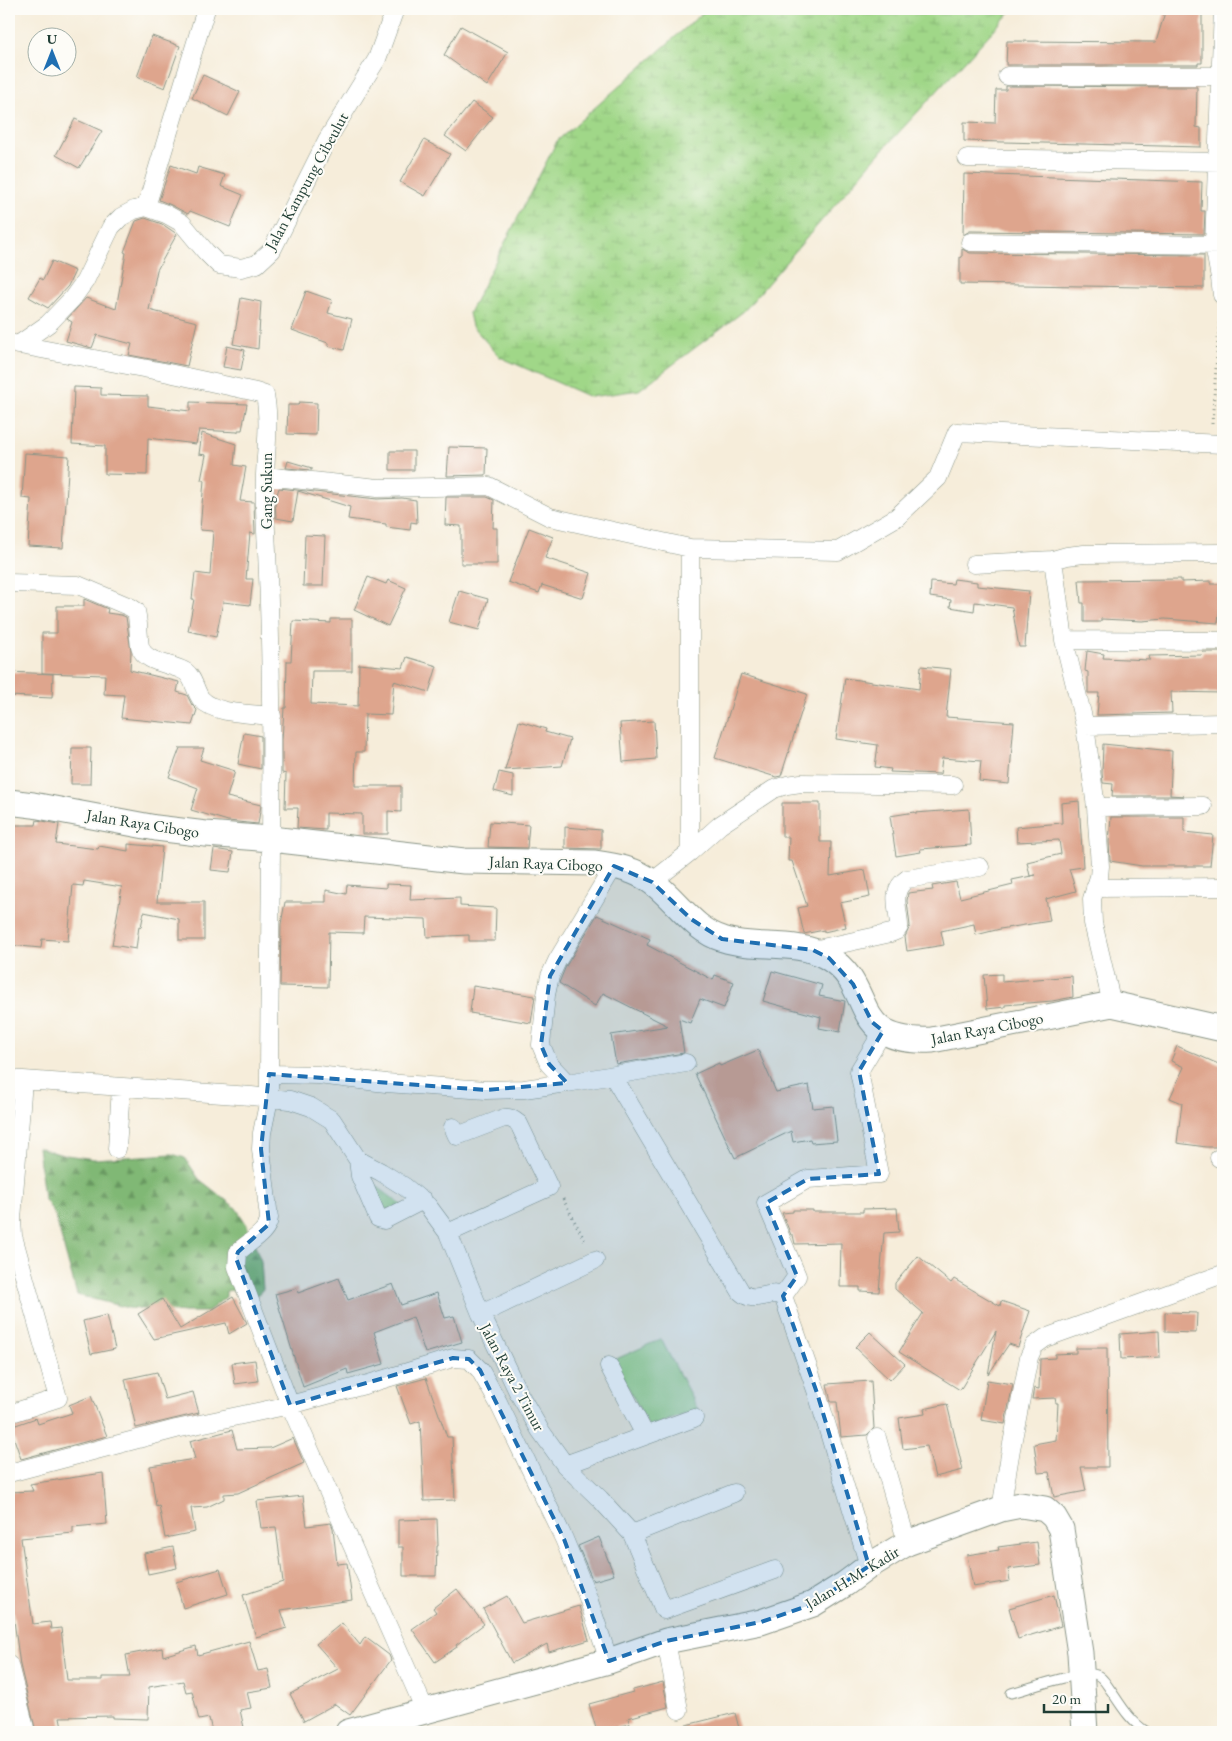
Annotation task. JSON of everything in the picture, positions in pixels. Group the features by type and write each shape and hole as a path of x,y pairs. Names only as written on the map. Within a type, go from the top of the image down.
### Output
{"street":[{"path":"13,344 48,324 72,299 85,281 111,227 121,217 134,210 146,208 206,9"},
{"name":"Jalan Kampung Cibeulut","path":"146,208 166,214 182,223 219,265 241,268 257,264 272,250 327,140 377,59 395,9"},
{"path":"1222,295 1219,245 1223,9"},
{"path":"1007,76 1222,76"},
{"path":"968,158 1221,162"},
{"path":"970,242 1219,245"},
{"name":"Gang Sukun","path":"13,344 112,364 164,372 264,395 267,436 264,476 270,603 272,716 270,1099 262,1133 261,1150 270,1210 269,1224 238,1252 236,1258 237,1267 290,1405"},
{"path":"264,476 378,488 489,486 550,517 690,548 838,551 898,517 938,478 957,432 1217,443"},
{"path":"690,548 690,852"},
{"path":"974,564 1054,560 1084,554 1223,553"},
{"path":"1054,560 1064,640 1086,726 1096,807 1100,866 1099,877 1092,899 1093,923 1112,1004"},
{"path":"9,583 78,585 130,607 136,611 140,648 143,654 186,672 200,697 205,702 213,708 221,710 272,716"},
{"path":"1064,640 1223,641"},
{"path":"1086,726 1223,723"},
{"path":"652,882 720,825 774,789 802,782 952,785"},
{"name":"Jalan Raya Cibogo","path":"9,802 33,804 156,828 464,861 595,863 614,866 632,871 652,882 691,919 706,931 722,939 748,944 813,950 829,958 853,984 872,1022 896,1038 913,1041 932,1040 1112,1004 1223,1029"},
{"path":"1096,807 1203,806"},
{"path":"567,1083 549,1064 541,1045 546,995 550,976 614,866"},
{"path":"813,950 891,934 896,931 898,927 896,891 900,884 907,880 980,867"},
{"path":"1095,888 1223,887"},
{"path":"783,1296 796,1276 766,1203 808,1179 879,1174 859,1071 883,1031"},
{"path":"270,1074 318,1075 386,1083 486,1090 524,1089 686,1063"},
{"path":"613,1076 741,1292 753,1298 774,1294 783,1296"},
{"path":"9,1414 58,1398 12,1236 16,1080 290,1100 311,1107 332,1120 358,1160 360,1176 378,1218 384,1220 423,1200"},
{"path":"117,1149 121,1087"},
{"path":"448,1233 549,1188 519,1124 515,1121 504,1118 457,1136 452,1127"},
{"name":"Jalan Raya 2 Timur","path":"358,1160 381,1172 423,1200 448,1233 481,1314 518,1392 540,1430 565,1465 632,1534 664,1610 775,1570"},
{"path":"481,1314 595,1260"},
{"path":"1001,1509 1029,1357 1034,1346 1045,1338 1223,1274"},
{"path":"783,1296 820,1402 869,1566"},
{"path":"9,1473 176,1429 290,1405 453,1358 469,1359 480,1370 498,1402 564,1540 587,1595 609,1661"},
{"path":"609,1366 645,1435"},
{"path":"290,1405 425,1710"},
{"path":"565,1465 694,1418"},
{"path":"877,1438 907,1543"},
{"path":"632,1534 734,1493"},
{"name":"Jalan H.M. Kadir","path":"348,1732 609,1661 666,1641 761,1622 813,1604 907,1543 1001,1509 1021,1505 1045,1508 1054,1517 1061,1529 1080,1653 1085,1732"},
{"path":"666,1641 679,1710"},
{"path":"9,1665 26,1732"}],"lane":[{"path":"1011,1693 1082,1674 1096,1675 1103,1679 1127,1715 1147,1732"}],"path":[{"path":"1217,443 1222,295"},
{"path":"549,1188 555,1188 560,1192 595,1260"}],"highlighted area":[{"path":"614,866 652,882 691,919 722,939 813,950 829,958 853,984 872,1022 883,1031 859,1071 879,1174 808,1179 766,1203 797,1276 783,1296 817,1393 869,1566 813,1604 761,1622 666,1641 609,1661 564,1539 480,1370 469,1359 453,1358 290,1405 236,1258 238,1252 269,1224 261,1149 269,1074 486,1090 567,1083 549,1064 541,1045 550,976"}],"green space":[{"path":"707,9 1013,9 876,157 744,311 639,390 590,397 500,357 472,326 469,313 557,141"},
{"path":"38,1147 59,1154 94,1159 172,1154 185,1158 199,1179 236,1208 247,1225 261,1261 263,1289 256,1297 238,1289 226,1291 226,1297 207,1312 128,1308 77,1295 55,1215 44,1198"},
{"path":"375,1185 402,1206 382,1211 373,1186"},
{"path":"661,1339 698,1410 649,1427 614,1360"}],"building":[{"path":"1166,9 1202,9 1202,63 1198,63 1198,65 1006,65 1007,41 1156,42"},
{"path":"461,26 508,52 487,86 444,55"},
{"path":"152,36 180,46 165,88 137,77"},
{"path":"203,75 240,92 228,116 192,98"},
{"path":"1006,86 1197,87 1196,127 1201,128 1201,147 964,141 964,122 995,123 996,90 1006,90"},
{"path":"472,102 493,117 466,151 445,136"},
{"path":"75,119 102,131 79,168 56,155"},
{"path":"424,140 450,154 425,196 400,182"},
{"path":"171,165 196,174 198,167 225,175 221,186 243,195 230,227 190,211 188,214 159,200"},
{"path":"964,174 1202,182 1201,211 1205,211 1204,234 970,231 963,235"},
{"path":"145,218 162,224 177,234 157,270 149,310 197,322 187,366 129,355 132,344 97,335 92,348 66,341 72,322 67,319 86,298 116,309 126,253 124,252 136,221"},
{"path":"962,249 970,253 1204,255 1204,288 960,284 960,257 962,257"},
{"path":"52,261 75,271 68,286 48,308 29,297 40,278 43,280"},
{"path":"306,291 332,300 328,313 352,319 344,350 328,346 328,343 292,330"},
{"path":"241,298 261,302 258,349 233,344"},
{"path":"227,346 245,350 241,370 223,367"},
{"path":"74,387 101,388 101,395 148,396 148,406 190,411 190,402 247,404 242,430 238,430 238,432 199,430 196,444 148,438 147,475 105,474 105,446 72,444"},
{"path":"299,402 317,403 316,435 287,434 288,405 298,405"},
{"path":"202,433 236,444 234,465 246,467 240,501 254,502 255,534 250,533 246,579 253,579 250,605 223,602 216,637 188,631 194,599 192,599 195,573 210,575 213,531 200,530 204,480 201,480 206,455 199,454"},
{"path":"449,447 487,448 486,475 447,476"},
{"path":"390,451 414,451 414,470 390,470"},
{"path":"25,453 69,456 63,548 28,546 31,499 22,498"},
{"path":"288,461 312,468 312,470 286,468"},
{"path":"279,488 377,499 402,498 416,500 417,523 411,522 410,530 386,527 386,524 348,519 350,507 298,491 293,521 276,518 275,501"},
{"path":"446,497 487,497 494,500 493,528 497,528 497,564 461,564 461,526 445,525"},
{"path":"529,528 553,537 545,558 591,573 583,598 542,585 539,593 508,582"},
{"path":"305,535 325,536 323,586 303,586"},
{"path":"368,577 386,584 388,580 406,588 388,626 354,610"},
{"path":"954,579 977,582 977,586 1029,591 1025,647 1019,647 1012,607 975,602 974,611 950,607 951,600 930,597 931,582 953,584"},
{"path":"1181,579 1181,582 1211,581 1211,584 1222,584 1218,623 1165,619 1142,621 1101,619 1101,622 1084,622 1084,603 1081,603 1079,580"},
{"path":"459,591 488,599 479,630 449,622"},
{"path":"84,599 108,609 107,613 126,617 131,651 130,670 179,682 177,692 187,695 197,710 192,725 121,718 124,695 104,694 105,675 42,673 42,633 57,633 57,606 84,606"},
{"path":"331,619 352,619 352,671 312,671 311,704 358,706 359,664 403,668 407,657 437,666 429,692 394,681 391,715 365,714 364,752 356,752 355,786 401,786 401,812 388,811 388,834 362,834 362,814 326,813 326,830 297,828 298,808 285,808 286,774 282,773 282,740 284,708 286,708 287,661 291,661 293,621 331,623"},
{"path":"1087,651 1104,654 1103,658 1150,660 1149,656 1202,655 1203,652 1223,652 1223,693 1171,692 1172,713 1097,715 1099,693 1088,693 1088,672 1085,671"},
{"path":"921,666 951,669 946,717 1014,722 1009,784 979,781 981,761 942,758 940,774 890,772 891,769 875,767 878,745 836,739 845,678 919,689"},
{"path":"9,672 53,674 52,698 9,696"},
{"path":"741,674 807,694 781,776 776,777 715,758"},
{"path":"519,721 546,729 545,732 570,739 562,766 505,770"},
{"path":"654,721 656,759 623,762 620,723"},
{"path":"244,733 261,736 261,769 238,764"},
{"path":"1103,744 1172,751 1170,795 1184,796 1112,796 1113,784 1103,783"},
{"path":"72,748 91,748 90,784 71,784"},
{"path":"180,748 204,748 200,760 235,771 227,797 261,805 258,824 228,821 191,810 198,788 169,777"},
{"path":"499,772 513,775 513,796 494,791"},
{"path":"1079,801 1083,867 1069,869 1076,891 1046,899 1050,921 976,935 974,924 941,931 944,945 907,951 905,937 910,926 908,893 933,890 932,886 956,882 960,898 1013,885 1012,880 1036,875 1030,876 1027,862 1061,854 1059,840 1017,842 1016,827 1062,823 1061,803"},
{"path":"782,803 820,803 820,842 831,842 830,876 865,870 870,897 840,903 846,927 804,934 798,908 807,906 792,861 788,861 789,837 782,837"},
{"path":"969,809 971,845 920,849 921,852 896,856 890,816 915,812"},
{"path":"1111,817 1184,817 1184,832 1213,835 1210,866 1142,866 1110,861"},
{"path":"37,820 59,824 56,844 98,849 99,846 128,851 128,844 162,847 157,902 204,902 204,940 179,940 179,919 144,912 141,927 139,926 136,949 112,945 122,887 84,881 83,886 73,885 68,941 42,939 41,948 9,945 9,825 36,825"},
{"path":"490,822 529,825 527,848 488,847"},
{"path":"565,827 601,830 601,849 565,848"},
{"path":"214,849 233,852 230,872 211,870"},
{"path":"386,884 411,885 410,900 460,898 460,906 496,908 495,941 469,941 469,935 427,937 426,919 364,917 363,933 329,932 328,987 280,986 281,924 285,902 326,902 326,890 346,894 347,885 386,888"},
{"path":"597,915 650,939 647,945 713,980 715,975 734,982 724,1008 700,999 690,1023 679,1019 684,1053 616,1064 611,1035 668,1026 603,993 595,1006 559,983 566,966"},
{"path":"772,971 822,985 819,996 845,1001 840,1032 819,1028 821,1017 763,1001"},
{"path":"1002,974 1002,982 1072,976 1073,997 987,1009 984,975"},
{"path":"473,986 535,996 531,1023 470,1013"},
{"path":"1177,1046 1223,1066 1223,1147 1177,1143 1182,1103 1170,1098 1184,1067 1171,1061"},
{"path":"758,1050 776,1092 809,1085 813,1108 833,1106 837,1141 811,1143 810,1139 793,1142 791,1131 735,1158 695,1074 719,1063 720,1066"},
{"path":"897,1208 899,1232 884,1233 879,1292 860,1291 860,1287 840,1287 841,1243 795,1244 793,1235 791,1235 782,1213 793,1212 793,1210 863,1212 863,1209"},
{"path":"918,1256 951,1283 954,1279 1000,1306 1001,1301 1030,1311 1018,1347 1009,1344 988,1375 996,1331 960,1390 899,1352 923,1313 895,1289 895,1283"},
{"path":"339,1278 348,1300 393,1284 401,1305 437,1293 445,1318 454,1316 462,1342 425,1353 413,1317 374,1332 384,1364 348,1374 347,1369 303,1387 275,1294 297,1288 298,1293"},
{"path":"233,1297 247,1323 229,1334 226,1323 154,1339 138,1314 162,1299 180,1329"},
{"path":"1165,1312 1197,1313 1196,1333 1165,1332"},
{"path":"107,1315 115,1349 91,1354 83,1321"},
{"path":"1159,1331 1160,1357 1121,1359 1120,1334"},
{"path":"870,1332 905,1364 890,1380 855,1347"},
{"path":"1076,1348 1107,1348 1108,1467 1081,1467 1086,1491 1054,1497 1049,1472 1038,1473 1034,1444 1056,1440 1058,1403 1056,1403 1055,1398 1032,1399 1034,1388 1039,1389 1040,1359 1055,1358 1055,1354 1076,1353"},
{"path":"255,1360 258,1381 235,1384 232,1363"},
{"path":"157,1372 165,1399 193,1392 199,1413 136,1428 125,1379"},
{"path":"426,1378 447,1437 452,1437 455,1500 424,1501 420,1421 411,1424 397,1386"},
{"path":"987,1380 1013,1384 1005,1424 981,1420"},
{"path":"871,1381 874,1428 867,1435 841,1437 837,1402 831,1402 827,1384"},
{"path":"91,1396 107,1436 21,1459 10,1427 36,1418 38,1424 72,1413 69,1405"},
{"path":"947,1404 963,1470 935,1477 927,1446 903,1449 899,1418 925,1414 924,1409"},
{"path":"232,1430 237,1449 270,1448 293,1438 304,1463 238,1493 224,1494 224,1499 207,1507 191,1508 195,1532 165,1538 159,1505 156,1506 150,1466 195,1459 190,1441"},
{"path":"103,1473 107,1524 73,1527 73,1533 21,1538 33,1624 50,1622 51,1629 61,1628 67,1680 102,1680 102,1677 130,1677 126,1655 162,1648 163,1656 196,1646 198,1655 249,1641 258,1671 268,1669 272,1688 247,1692 251,1708 240,1710 245,1732 212,1732 209,1718 199,1720 192,1691 186,1692 183,1681 149,1687 148,1719 113,1718 113,1716 60,1717 63,1732 36,1732 20,1665 12,1606 9,1606 9,1492 33,1491 30,1484"},
{"path":"303,1496 307,1526 331,1523 337,1564 347,1563 352,1600 281,1610 287,1628 256,1637 243,1595 283,1582 276,1527 261,1528 257,1501"},
{"path":"437,1519 436,1576 403,1576 403,1547 398,1547 398,1520"},
{"path":"599,1537 614,1575 593,1581 578,1546"},
{"path":"1037,1542 1040,1565 1008,1569 1010,1581 973,1587 967,1555 999,1550 998,1547"},
{"path":"173,1547 177,1568 148,1574 144,1553"},
{"path":"220,1569 228,1594 183,1608 176,1582"},
{"path":"457,1589 484,1624 456,1645 457,1647 435,1662 412,1629 436,1612 433,1608"},
{"path":"1054,1595 1061,1626 1018,1639 1009,1608"},
{"path":"507,1596 522,1623 579,1606 589,1640 549,1652 547,1644 512,1663 483,1609"},
{"path":"342,1623 360,1645 365,1637 389,1655 391,1660 350,1715 335,1704 304,1721 290,1694 338,1669 316,1644"},
{"path":"663,1682 668,1707 628,1718 630,1724 597,1732 589,1704"},
{"path":"735,1713 740,1732 682,1732 682,1726"},
{"path":"9,1717 11,1717 15,1732 9,1732"}]}
